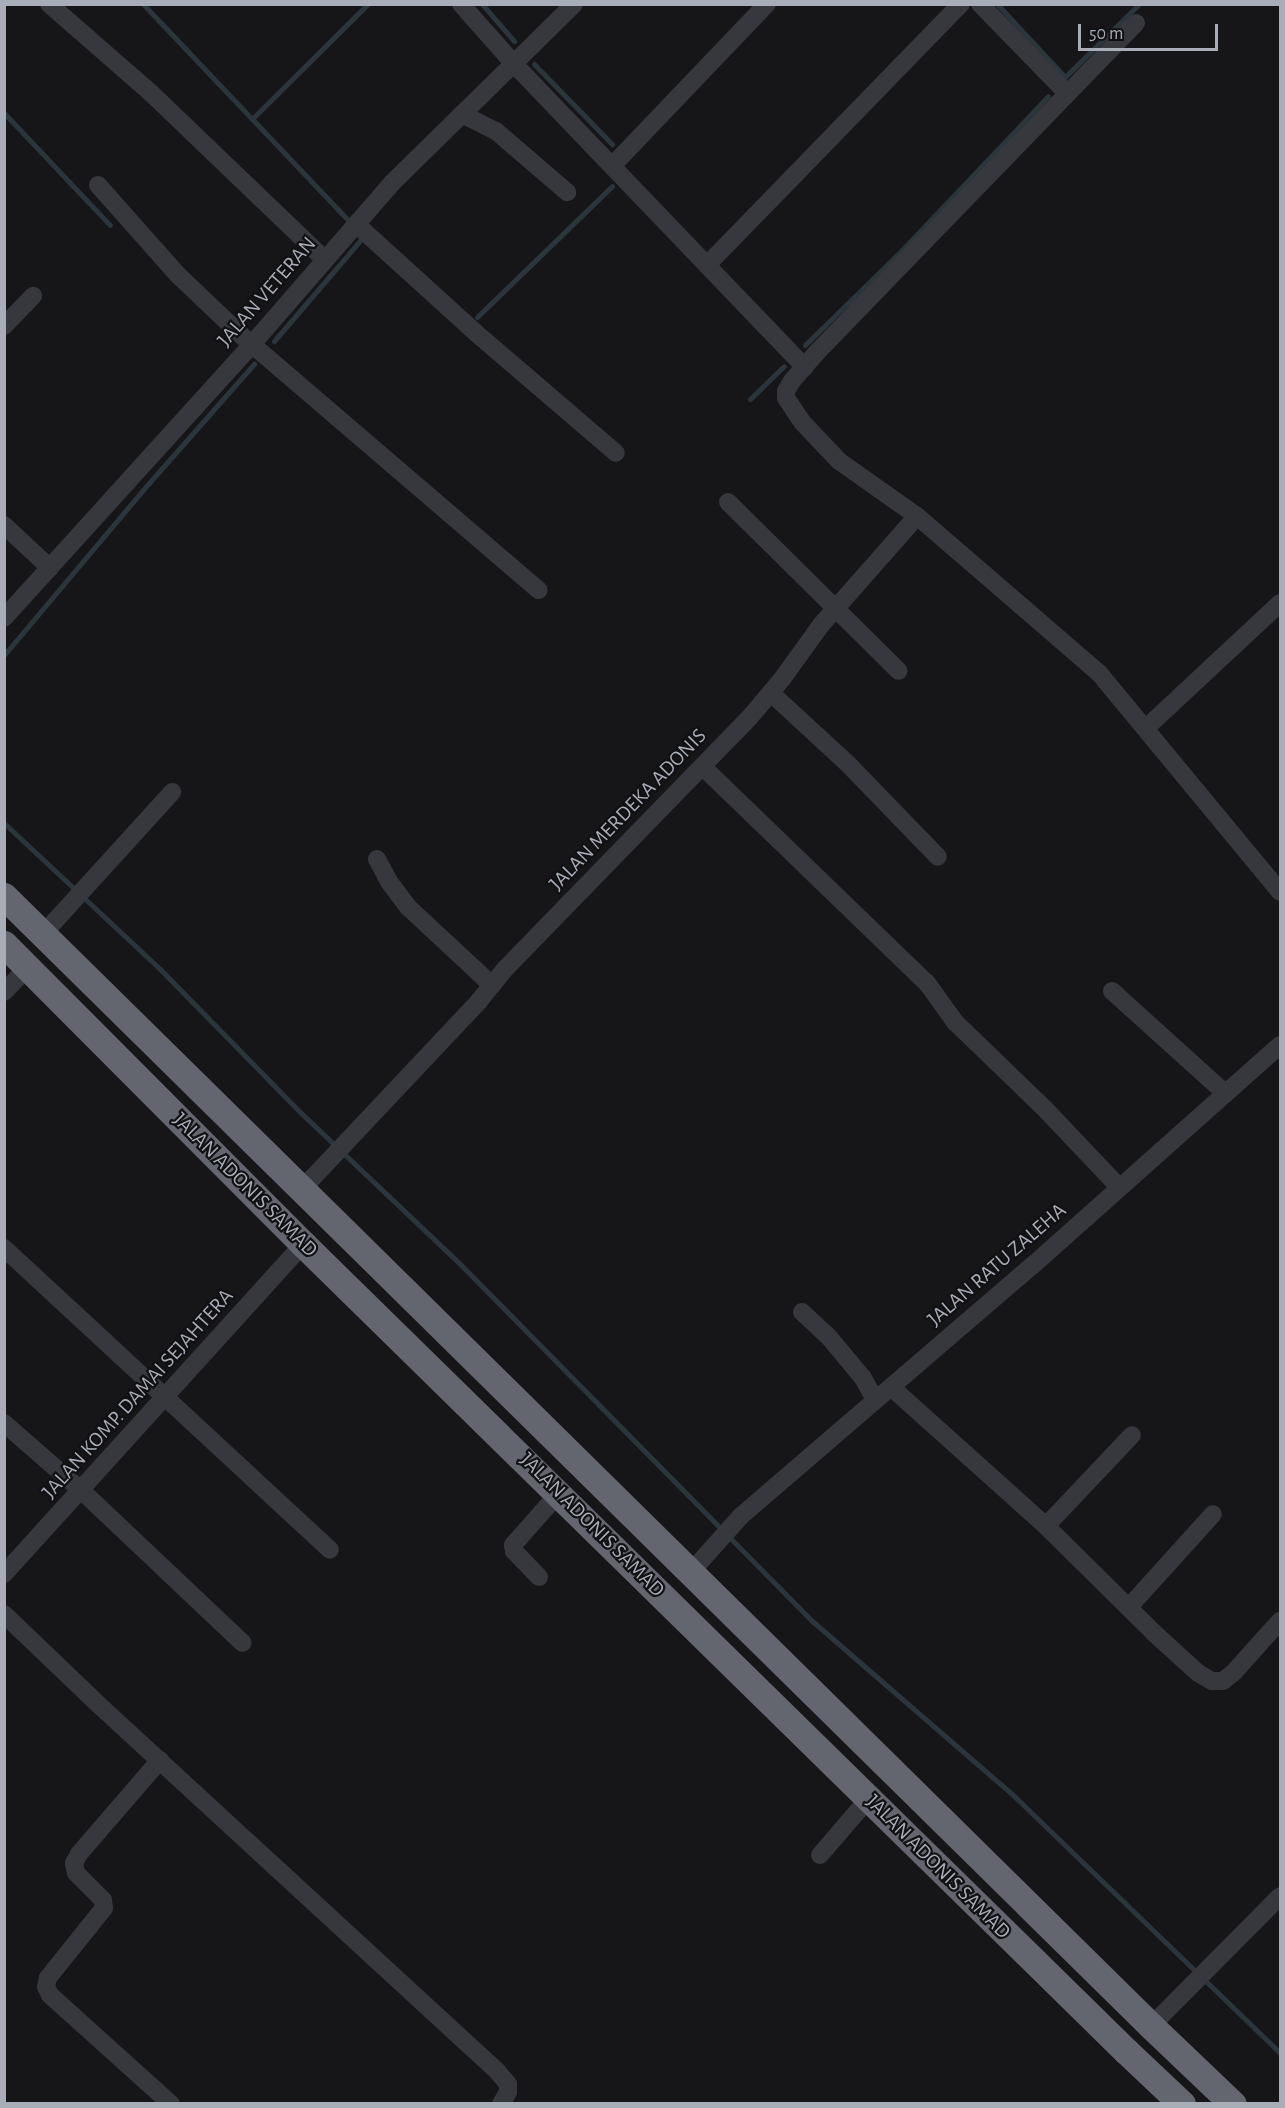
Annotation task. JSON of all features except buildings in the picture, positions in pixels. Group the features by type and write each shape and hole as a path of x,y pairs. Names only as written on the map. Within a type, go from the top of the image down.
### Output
{"highway":[{"path":"4,896 303,1188 690,1573 1151,2026 1233,2103"},
{"name":"JALAN ADONIS SAMAD","path":"4,944 303,1244 560,1493 1126,2051 1182,2103"},
{"path":"168,1106 192,1081"},
{"path":"1126,2051 1151,2026"}],"street":[{"path":"49,4 151,93 325,260"},
{"path":"461,4 514,64 805,367"},
{"name":"JALAN VETERAN","path":"4,618 253,343 392,183 574,4"},
{"path":"613,165 767,4"},
{"path":"708,264 961,4"},
{"path":"980,4 1067,93"},
{"path":"1136,22 805,367 786,391 790,405 839,461 917,516 1099,672 1281,892"},
{"path":"462,114 496,130 567,192"},
{"path":"98,185 178,274 253,343 539,590"},
{"path":"356,224 476,333 616,453"},
{"path":"4,326 33,296"},
{"path":"728,502 899,671"},
{"name":"JALAN MERDEKA ADONIS","path":"303,1188 492,985 703,767 771,693 835,609 917,516"},
{"path":"4,525 50,568"},
{"path":"1146,728 1281,603"},
{"path":"771,693 848,764 938,857"},
{"path":"703,767 927,983 955,1022 1046,1110 1119,1187"},
{"path":"43,934 172,792"},
{"path":"377,859 390,883 408,908 492,985"},
{"path":"4,992 28,967"},
{"path":"1112,991 1226,1093"},
{"name":"JALAN RATU ZALEHA","path":"690,1573 741,1516 1281,1045"},
{"name":"JALAN KOMP. DAMAI SEJAHTERA","path":"4,1574 82,1491 303,1244"},
{"path":"4,1248 330,1550"},
{"path":"802,1312 828,1336 856,1370 875,1400"},
{"path":"891,1387 1046,1526 1198,1672 1212,1682 1223,1681 1234,1672 1281,1621"},
{"path":"4,1423 82,1491 243,1643"},
{"path":"1046,1526 1132,1435"},
{"path":"539,1577 514,1551 513,1545 560,1493"},
{"path":"1129,1607 1213,1514"},
{"path":"4,1614 497,2071 508,2084 508,2092 501,2103"},
{"path":"160,1760 78,1854 74,1863 76,1873 103,1900 104,1908 48,1978 46,1987 51,1995 171,2103"},
{"path":"820,1855 868,1798"},
{"path":"1151,2026 1281,1896"}],"waterway":[{"path":"143,4 353,225"},
{"path":"252,119 368,4"},
{"path":"482,4 514,41"},
{"path":"997,4 1065,77"},
{"path":"1064,78 1139,4"},
{"path":"534,64 612,144"},
{"path":"805,345 902,250 1048,96"},
{"path":"4,113 110,225"},
{"path":"477,317 612,186"},
{"path":"274,341 364,236"},
{"path":"4,655 149,483 254,364"},
{"path":"750,399 784,366"},
{"path":"4,823 160,969 300,1112 461,1265 811,1620 1012,1794 1280,2053"}]}
